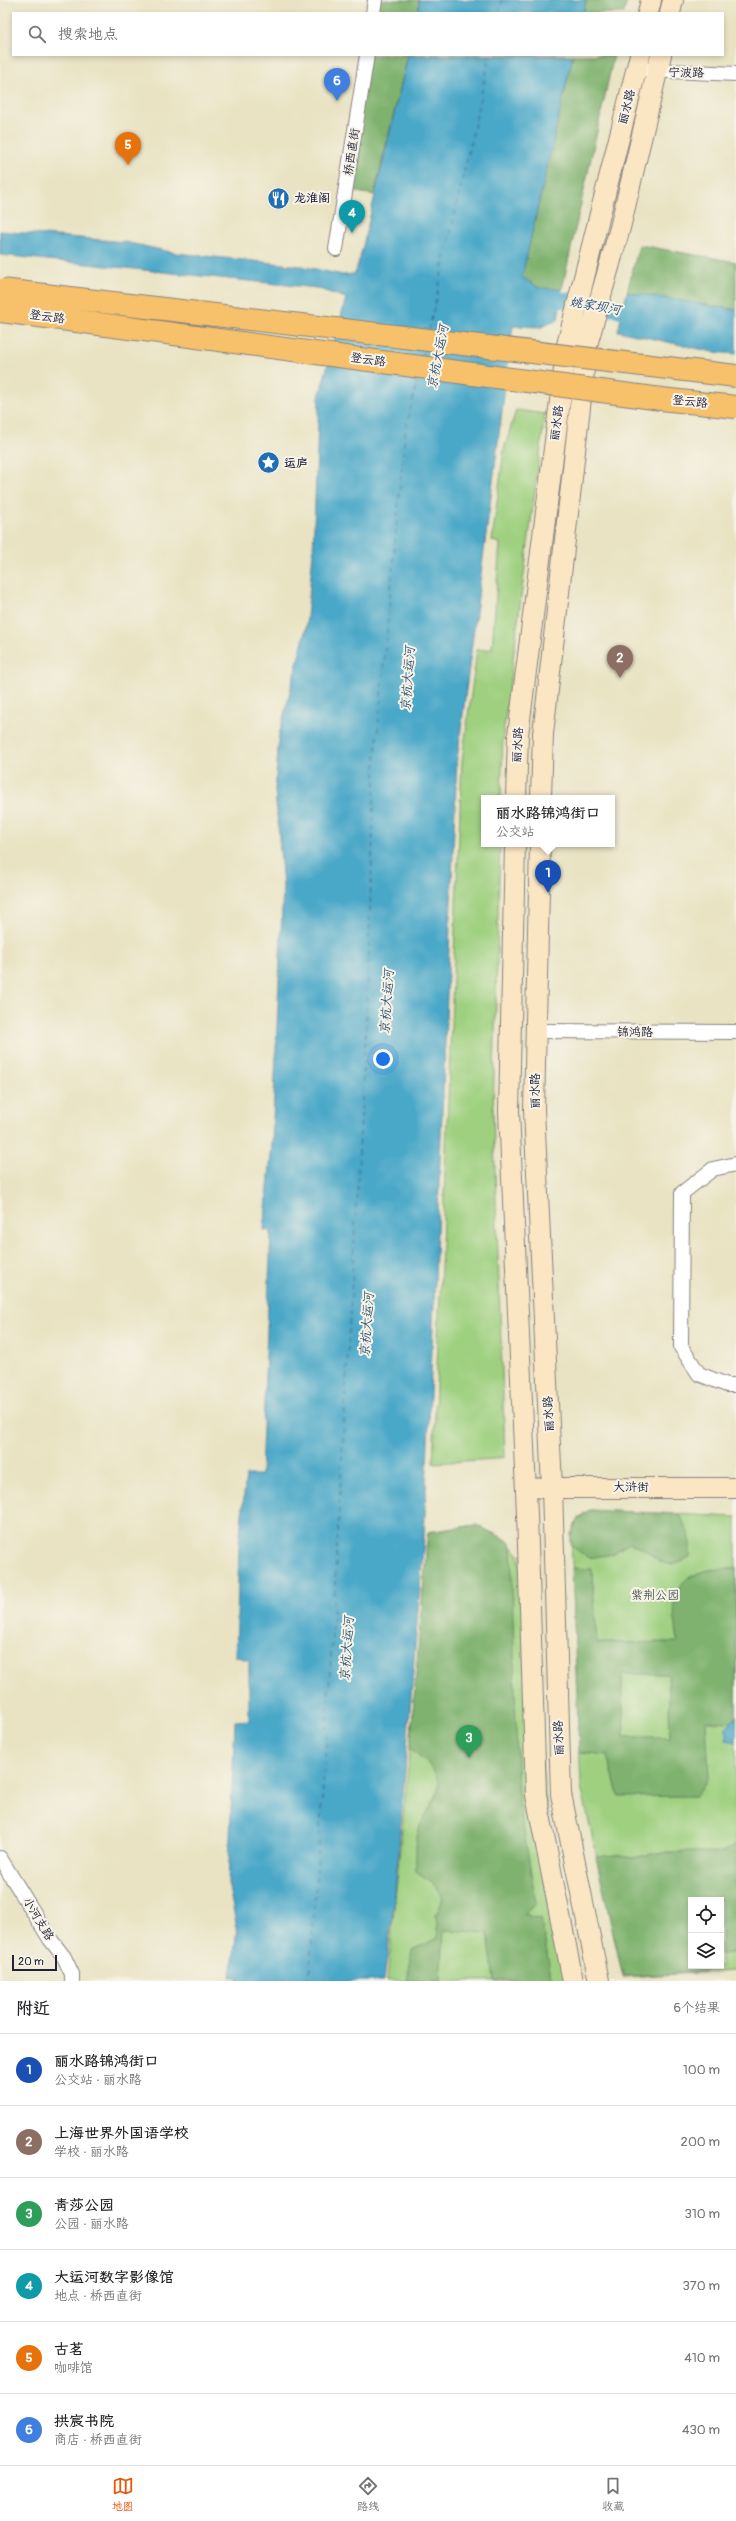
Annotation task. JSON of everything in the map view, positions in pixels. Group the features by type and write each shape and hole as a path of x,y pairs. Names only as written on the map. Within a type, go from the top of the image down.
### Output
{"main road":[{"path":"648,12 651,0"},
{"path":"670,12 673,0"},
{"name":"丽水路","path":"516,795 518,735 567,345 638,61"},
{"name":"丽水路","path":"541,795 543,734 587,345 611,259 659,64"},
{"name":"登云路","path":"2,290 736,376"},
{"name":"登云路","path":"1,311 661,399 736,407"},
{"name":"丽水路","path":"515,847 509,1111 526,1490 536,1795 573,1981"},
{"name":"丽水路","path":"540,847 534,1110 552,1487 561,1794 599,1981"},
{"name":"大浒街","path":"526,1490 552,1487 736,1488"}],"street":[{"path":"374,12 376,0"},
{"name":"桥西直街","path":"336,249 367,56"},
{"name":"宁波路","path":"638,61 736,74"},
{"name":"锦鸿路","path":"535,1031 736,1032"},
{"path":"736,1164 713,1169 682,1193 681,1347 699,1374 727,1385 736,1385"},
{"name":"小河支路","path":"0,1858 50,1939 64,1957 72,1974 72,1981"}],"green space":[{"path":"375,0 419,0 418,12 373,12"},
{"path":"586,0 627,0 624,12 583,12"},
{"path":"367,56 408,56 374,195 346,190"},
{"path":"573,56 614,56 562,289 539,288 521,277"},
{"path":"639,245 736,262 736,310 627,292"},
{"path":"516,410 545,414 503,735 501,795 481,795 481,847 500,847 493,1113 505,1456 495,1459 433,1463 462,761 477,650 492,649 500,543 492,541 504,450"},
{"name":"紫荆公园","path":"589,1510 736,1517 736,1971 623,1977 581,1786 571,1534 578,1518"},
{"path":"589,1510 680,1514 690,1538 690,1557 678,1563 668,1564 655,1558 640,1547 629,1543 613,1554 589,1558 571,1546 571,1540 577,1521"},
{"path":"476,1525 507,1540 519,1555 566,1981 387,1981 410,1748 428,1532"},
{"path":"476,1525 507,1540 511,1545 518,1795 536,1903 524,1914 541,1919 552,1981 494,1981 488,1933 444,1930 441,1981 407,1981 413,1950 438,1938 436,1916 443,1897 432,1883 416,1871 416,1845 419,1829 435,1799 438,1781 437,1776 431,1767 410,1748 428,1532"},
{"path":"572,1568 592,1569 597,1643 678,1642 674,1608 675,1598 683,1582 692,1576 705,1571 736,1568 736,1722 706,1721 709,1777 696,1796 619,1797 607,1755 579,1752","holes":["622,1674 668,1674 670,1737 624,1737"]},
{"path":"736,1844 736,1952 724,1953 724,1897 688,1897 688,1969 706,1969 705,1971 623,1977 596,1857 614,1855 632,1858 662,1852 724,1852"}],"water":[{"path":"419,0 586,0 583,12 418,12"},
{"name":"京杭大运河","path":"408,56 573,56 522,277 539,288 562,289 558,320 541,327 513,326 457,760 424,1538 395,1894 384,1981 237,1981 237,1977 231,1977 237,1928 228,1883 235,1721 249,1720 249,1660 236,1657 239,1544 246,1475 261,1475 271,1231 264,1230 272,1144 283,886 275,790 279,735 306,628 313,552 319,397 346,298 316,288 0,255 0,231 125,242 176,253 301,266 343,275 355,274"},
{"path":"627,292 736,310 736,354 713,352 618,331"},
{"path":"736,1717 736,1742 726,1740 726,1728"}],"waterway":[{"name":"姚家坝河","path":"541,296 644,314"}],"ferry route":[{"path":"499,12 502,0"},
{"path":"429,330 490,56"},
{"path":"422,357 424,350"},
{"path":"309,1981 326,1743 365,1046 376,750 405,433 418,378"}],"place":[{"name":"拱宸书院","path":"337,101"},
{"name":"古茗","path":"128,165"},
{"name":"龙淮阁","path":"279,198"},
{"name":"大运河数字影像馆","path":"352,233"},
{"name":"运庐","path":"268,463"},
{"name":"上海世界外国语学校","path":"620,678"},
{"name":"丽水路锦鸿街口","path":"548,893"},
{"name":"青莎公园","path":"469,1758"}]}
